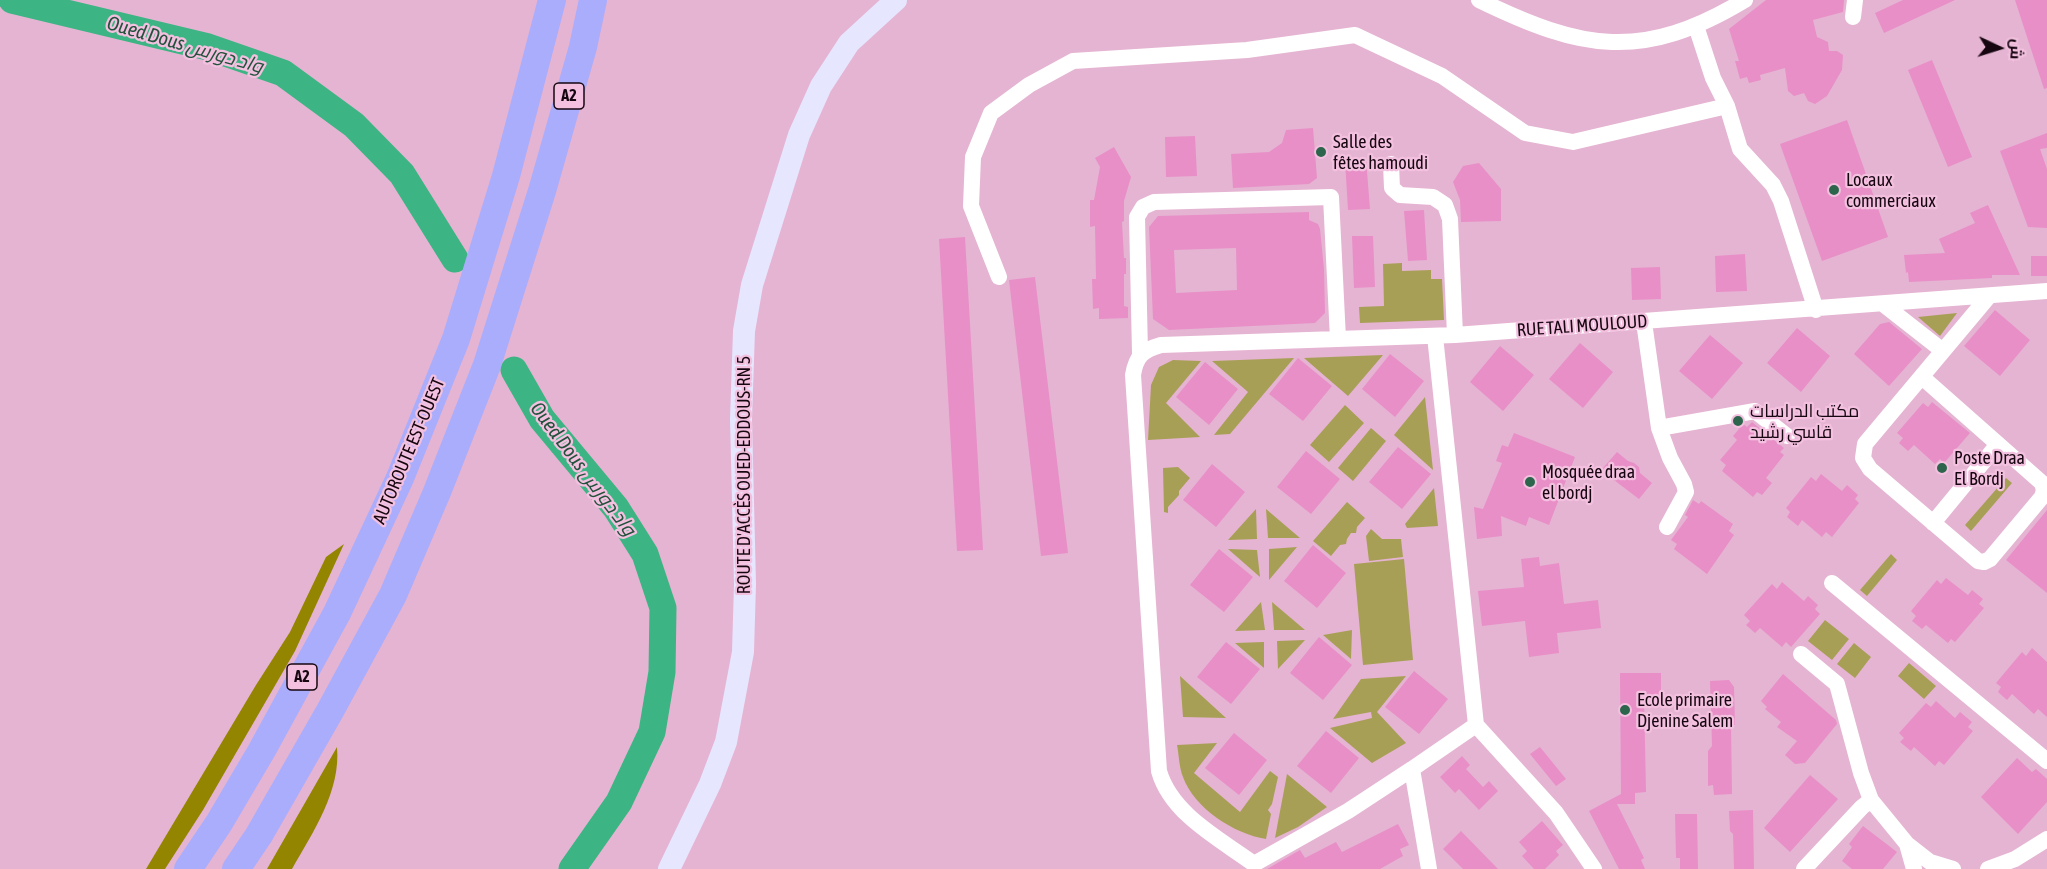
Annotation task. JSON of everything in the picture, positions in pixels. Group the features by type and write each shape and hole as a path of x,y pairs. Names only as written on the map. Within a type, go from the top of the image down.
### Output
{"highway":[{"name":"AUTOROUTE EST-OUEST","path":"188,869 219,823 262,750 337,613 400,478 456,339 506,176 552,0"},
{"name":"A2","path":"236,869 259,835 393,595 437,492 487,364 542,191 583,47 593,0"}],"main road":[{"name":"ROUTE D'ACCÈS OUED-EDDOUS-RN 5","path":"669,869 710,784 726,742 743,652 745,584 741,418 744,331 752,285 799,135 821,86 849,43 896,0"}],"street":[{"path":"1479,0 1565,36 1614,43 1636,42 1696,26 1745,0"},
{"path":"1853,17 1855,0"},
{"path":"1696,26 1713,78 1727,106 1740,149 1773,185 1781,201 1816,310"},
{"path":"999,277 971,206 973,157 991,112 1029,85 1073,61 1247,50 1354,35 1442,76 1525,133 1574,142 1727,106"},
{"path":"1391,164 1392,188 1400,195 1433,197 1445,205 1450,219 1455,335"},
{"path":"1338,339 1331,197 1154,202 1143,207 1137,217 1140,353 1135,362 1133,375 1159,771 1162,782 1178,804 1205,830 1255,866 1348,811 1476,725"},
{"name":"RUE TALI MOULOUD","path":"1140,353 1161,345 1455,335 1816,310 2047,291"},
{"path":"1922,377 2042,483 2044,490 2042,497 1990,559 1984,562 1978,561 1870,469 1863,458 1865,444 1989,296"},
{"path":"1883,304 1943,351"},
{"path":"1644,322 1659,428 1686,492 1667,527"},
{"path":"1435,336 1476,725 1556,813 1589,867"},
{"path":"1659,428 1755,411 1787,435"},
{"path":"1933,523 1998,444"},
{"path":"1832,584 2047,761"},
{"path":"1800,654 1837,684 1861,773 1871,800 1907,844 1930,862 1953,869"},
{"path":"1412,769 1429,869"},
{"path":"1804,869 1871,800"},
{"path":"1988,869 2015,859 2047,839"},
{"path":"1907,844 1914,869"}],"shaded area":[{"path":"1402,263 1402,271 1431,270 1431,279 1442,279 1444,320 1360,323 1359,307 1384,306 1383,264"},
{"path":"1957,313 1940,336 1918,317"},
{"path":"1383,355 1348,396 1304,358"},
{"path":"1294,358 1230,434 1214,435 1248,392 1212,361"},
{"path":"1173,360 1201,361 1166,403 1200,437 1148,440 1151,385 1159,367"},
{"path":"1425,397 1433,470 1394,435"},
{"path":"1345,405 1364,423 1329,462 1310,445"},
{"path":"1371,428 1386,441 1353,481 1338,468"},
{"path":"1178,467 1190,478 1168,507 1168,513 1164,512 1163,468"},
{"path":"2006,478 2012,483 1971,531 1965,525"},
{"path":"1434,488 1438,526 1407,528 1405,524"},
{"path":"1347,502 1365,518 1357,527 1356,533 1351,533 1346,544 1340,545 1331,556 1313,541"},
{"path":"1256,509 1257,539 1228,540"},
{"path":"1266,509 1300,538 1268,538"},
{"path":"1371,529 1382,539 1401,539 1403,557 1369,561 1366,536"},
{"path":"344,544 295,651 203,810 165,869 146,869 290,632 326,557"},
{"path":"1297,547 1269,580 1269,549"},
{"path":"1228,549 1257,550 1260,577"},
{"path":"1891,554 1897,560 1867,596 1860,590"},
{"path":"1404,559 1413,660 1363,665 1354,564"},
{"path":"1261,602 1265,630 1235,631"},
{"path":"1272,602 1305,630 1274,630"},
{"path":"1825,620 1849,639 1832,660 1808,641"},
{"path":"1352,630 1351,659 1323,635"},
{"path":"1305,640 1278,669 1277,641"},
{"path":"1264,642 1264,668 1235,643"},
{"path":"1854,643 1871,657 1855,678 1837,664"},
{"path":"1909,663 1936,686 1924,699 1898,676"},
{"path":"1180,676 1226,718 1183,717"},
{"path":"1406,676 1377,712 1406,743 1372,763 1330,728 1372,718 1371,712 1333,719 1361,679"},
{"path":"1217,743 1194,773 1240,812 1270,771 1278,777 1272,804 1268,810 1271,814 1266,839 1241,832 1217,818 1196,799 1188,788 1182,773 1177,745"},
{"path":"337,747 335,779 330,795 324,811 292,869 267,869"},
{"path":"1287,774 1327,807 1298,827 1275,838 1284,790"}],"building":[{"path":"1766,0 1844,0 1843,12 1813,20 1817,37 1828,42 1829,51 1837,51 1843,55 1842,70 1827,96 1815,104 1808,101 1804,93 1794,96 1788,91 1785,68 1760,75 1761,80 1749,83 1747,77 1740,79 1735,61 1739,61 1729,29"},
{"path":"1903,0 1955,0 1884,33 1875,13"},
{"path":"2015,0 2047,0 2047,88 2044,89"},
{"path":"1932,60 1972,157 1948,167 1908,70"},
{"name":"Locaux commerciaux","path":"1847,120 1888,237 1822,261 1780,144"},
{"path":"1313,128 1317,178 1309,184 1233,188 1231,154 1269,152 1282,143 1286,130"},
{"path":"2047,133 2047,148 2040,149 2047,169 2047,228 2028,227 2000,151"},
{"path":"1195,136 1197,176 1166,177 1165,137"},
{"path":"1114,147 1131,177 1124,201 1124,221 1122,222 1124,258 1126,258 1124,306 1128,307 1128,318 1099,319 1099,308 1093,309 1092,279 1096,279 1095,226 1090,227 1090,200 1094,200 1100,167 1095,158"},
{"path":"1366,159 1370,209 1348,210 1345,161"},
{"path":"1479,163 1501,189 1501,221 1461,222 1460,200 1453,182 1463,166"},
{"path":"1988,205 2020,275 1909,282 1904,255 1945,253 1939,239 1975,223 1970,213"},
{"path":"1424,210 1427,260 1408,261 1404,211"},
{"path":"1309,212 1309,220 1318,224 1320,229 1325,313 1315,323 1169,330 1153,319 1149,227 1158,216","holes":["1236,248 1237,290 1176,293 1174,250"]},
{"path":"1352,236 1373,236 1375,287 1354,288"},
{"path":"965,237 983,550 957,551 939,239"},
{"path":"1745,254 1747,291 1716,292 1715,256"},
{"path":"2031,256 2047,256 2047,276 2031,276"},
{"path":"1660,267 1661,299 1632,300 1631,268"},
{"path":"1035,277 1068,553 1041,556 1009,280"},
{"path":"1995,310 2030,340 2000,376 1964,346"},
{"path":"1889,322 1922,349 1889,386 1854,354 1880,324"},
{"path":"1797,328 1830,356 1801,392 1767,363"},
{"path":"1710,335 1743,363 1712,399 1679,371"},
{"path":"1580,343 1613,372 1583,408 1549,379"},
{"path":"1500,346 1534,375 1503,411 1470,382"},
{"path":"1390,354 1424,381 1395,417 1362,389"},
{"path":"1298,358 1332,386 1303,421 1269,394"},
{"path":"1205,362 1238,389 1209,425 1176,397"},
{"path":"1932,402 1970,433 1944,463 1940,459 1935,464 1914,445 1908,451 1899,443 1903,438 1897,433 1923,403 1928,407"},
{"path":"1752,422 1784,448 1780,452 1784,455 1766,478 1772,483 1762,495 1757,492 1753,497 1722,471 1726,465 1720,460 1737,440 1733,436 1743,424 1747,427"},
{"name":"Mosquée draa el bordj","path":"1514,433 1575,457 1549,525 1529,517 1526,526 1501,516 1502,536 1477,539 1474,507 1483,509 1502,463 1496,461 1502,445 1508,447"},
{"path":"1398,447 1431,474 1402,509 1369,482"},
{"path":"1306,451 1340,479 1311,514 1277,487"},
{"path":"1617,452 1639,467 1640,473 1652,483 1639,499 1606,474 1603,468"},
{"path":"1212,464 1245,492 1216,527 1183,500"},
{"path":"1821,474 1842,491 1847,485 1858,495 1855,499 1859,503 1832,537 1826,532 1822,537 1802,520 1798,526 1787,517 1790,512 1786,508 1811,477 1816,481"},
{"path":"1693,500 1699,504 1701,501 1733,524 1729,531 1734,535 1707,574 1674,549 1677,544 1671,540 1688,517 1685,515"},
{"path":"2047,510 2047,593 2006,560"},
{"path":"1313,545 1346,573 1317,608 1284,581"},
{"path":"1219,549 1253,577 1224,612 1190,585"},
{"path":"1539,557 1540,566 1559,563 1564,604 1598,600 1601,628 1557,633 1559,653 1529,657 1525,621 1482,626 1478,591 1524,587 1521,559"},
{"path":"1946,578 1968,595 1972,590 1983,599 1979,604 1984,608 1955,642 1951,639 1948,643 1926,625 1922,629 1912,621 1916,616 1911,611 1937,580 1941,584"},
{"path":"1782,582 1804,601 1808,596 1818,605 1815,609 1820,614 1791,647 1786,642 1782,647 1760,628 1755,633 1746,625 1750,621 1744,615 1772,584 1777,589"},
{"path":"1319,637 1352,665 1323,700 1290,673"},
{"path":"1226,642 1260,669 1231,704 1197,677"},
{"path":"2032,648 2047,662 2047,717 2038,709 2034,714 2012,694 2007,700 1998,692 2001,687 1996,683 2022,652 2026,656"},
{"path":"1414,671 1448,699 1419,734 1385,707"},
{"path":"1620,673 1661,673 1661,696 1644,696 1646,792 1635,793 1635,804 1617,804 1644,858 1641,860 1645,869 1619,869 1589,811 1621,794"},
{"path":"1783,674 1836,720 1837,724 1805,763 1795,764 1785,755 1797,741 1777,727 1781,722 1765,709 1767,707 1761,701"},
{"path":"1729,680 1734,687 1735,725 1731,725 1732,794 1714,795 1713,785 1708,786 1708,751 1712,746 1710,681"},
{"path":"1936,701 1955,718 1960,712 1972,722 1968,727 1973,731 1944,765 1939,761 1935,766 1914,747 1911,751 1900,742 1904,738 1899,733 1926,703 1931,707"},
{"path":"1326,731 1359,758 1331,793 1297,766"},
{"path":"1234,733 1267,760 1239,795 1205,768"},
{"path":"1540,747 1566,779 1556,786 1530,754"},
{"path":"1462,756 1470,765 1466,769 1483,787 1489,781 1498,791 1479,810 1459,789 1455,793 1440,777"},
{"path":"2017,758 2032,772 2036,769 2047,779 2047,802 2018,834 1981,797"},
{"path":"1810,775 1838,799 1790,852 1764,828"},
{"path":"1753,810 1754,869 1734,869 1733,834 1730,831 1729,811"},
{"path":"1675,814 1697,814 1698,869 1680,869 1680,858 1676,858"},
{"path":"1542,821 1563,845 1556,851 1559,855 1545,869 1534,869 1522,856 1527,851 1519,842"},
{"path":"1398,824 1409,845 1400,849 1403,856 1380,869 1267,869 1300,850 1305,858 1336,842 1342,852"},
{"path":"1863,826 1897,852 1883,869 1852,869 1842,861 1852,847 1849,844"},
{"path":"1461,831 1498,869 1463,869 1443,849"}],"waterway":[{"name":"Oued Dous واد دورس","path":"12,0 208,47 283,73 354,125 402,174 455,259"},
{"name":"Oued Dous واد دورس","path":"514,370 542,419 616,508 645,554 663,608 662,672 652,732 619,802 572,869"}],"place":[{"name":"Salle des fêtes hamoudi","path":"1321,152"},
{"name":"Locaux commerciaux","path":"1834,190"},
{"name":"مكتب الدراسات قاسي رشيد","path":"1738,421"},
{"name":"Poste Draa El Bordj","path":"1942,468"},
{"name":"Mosquée draa el bordj","path":"1530,482"},
{"name":"Ecole primaire Djenine Salem","path":"1625,710"}]}
